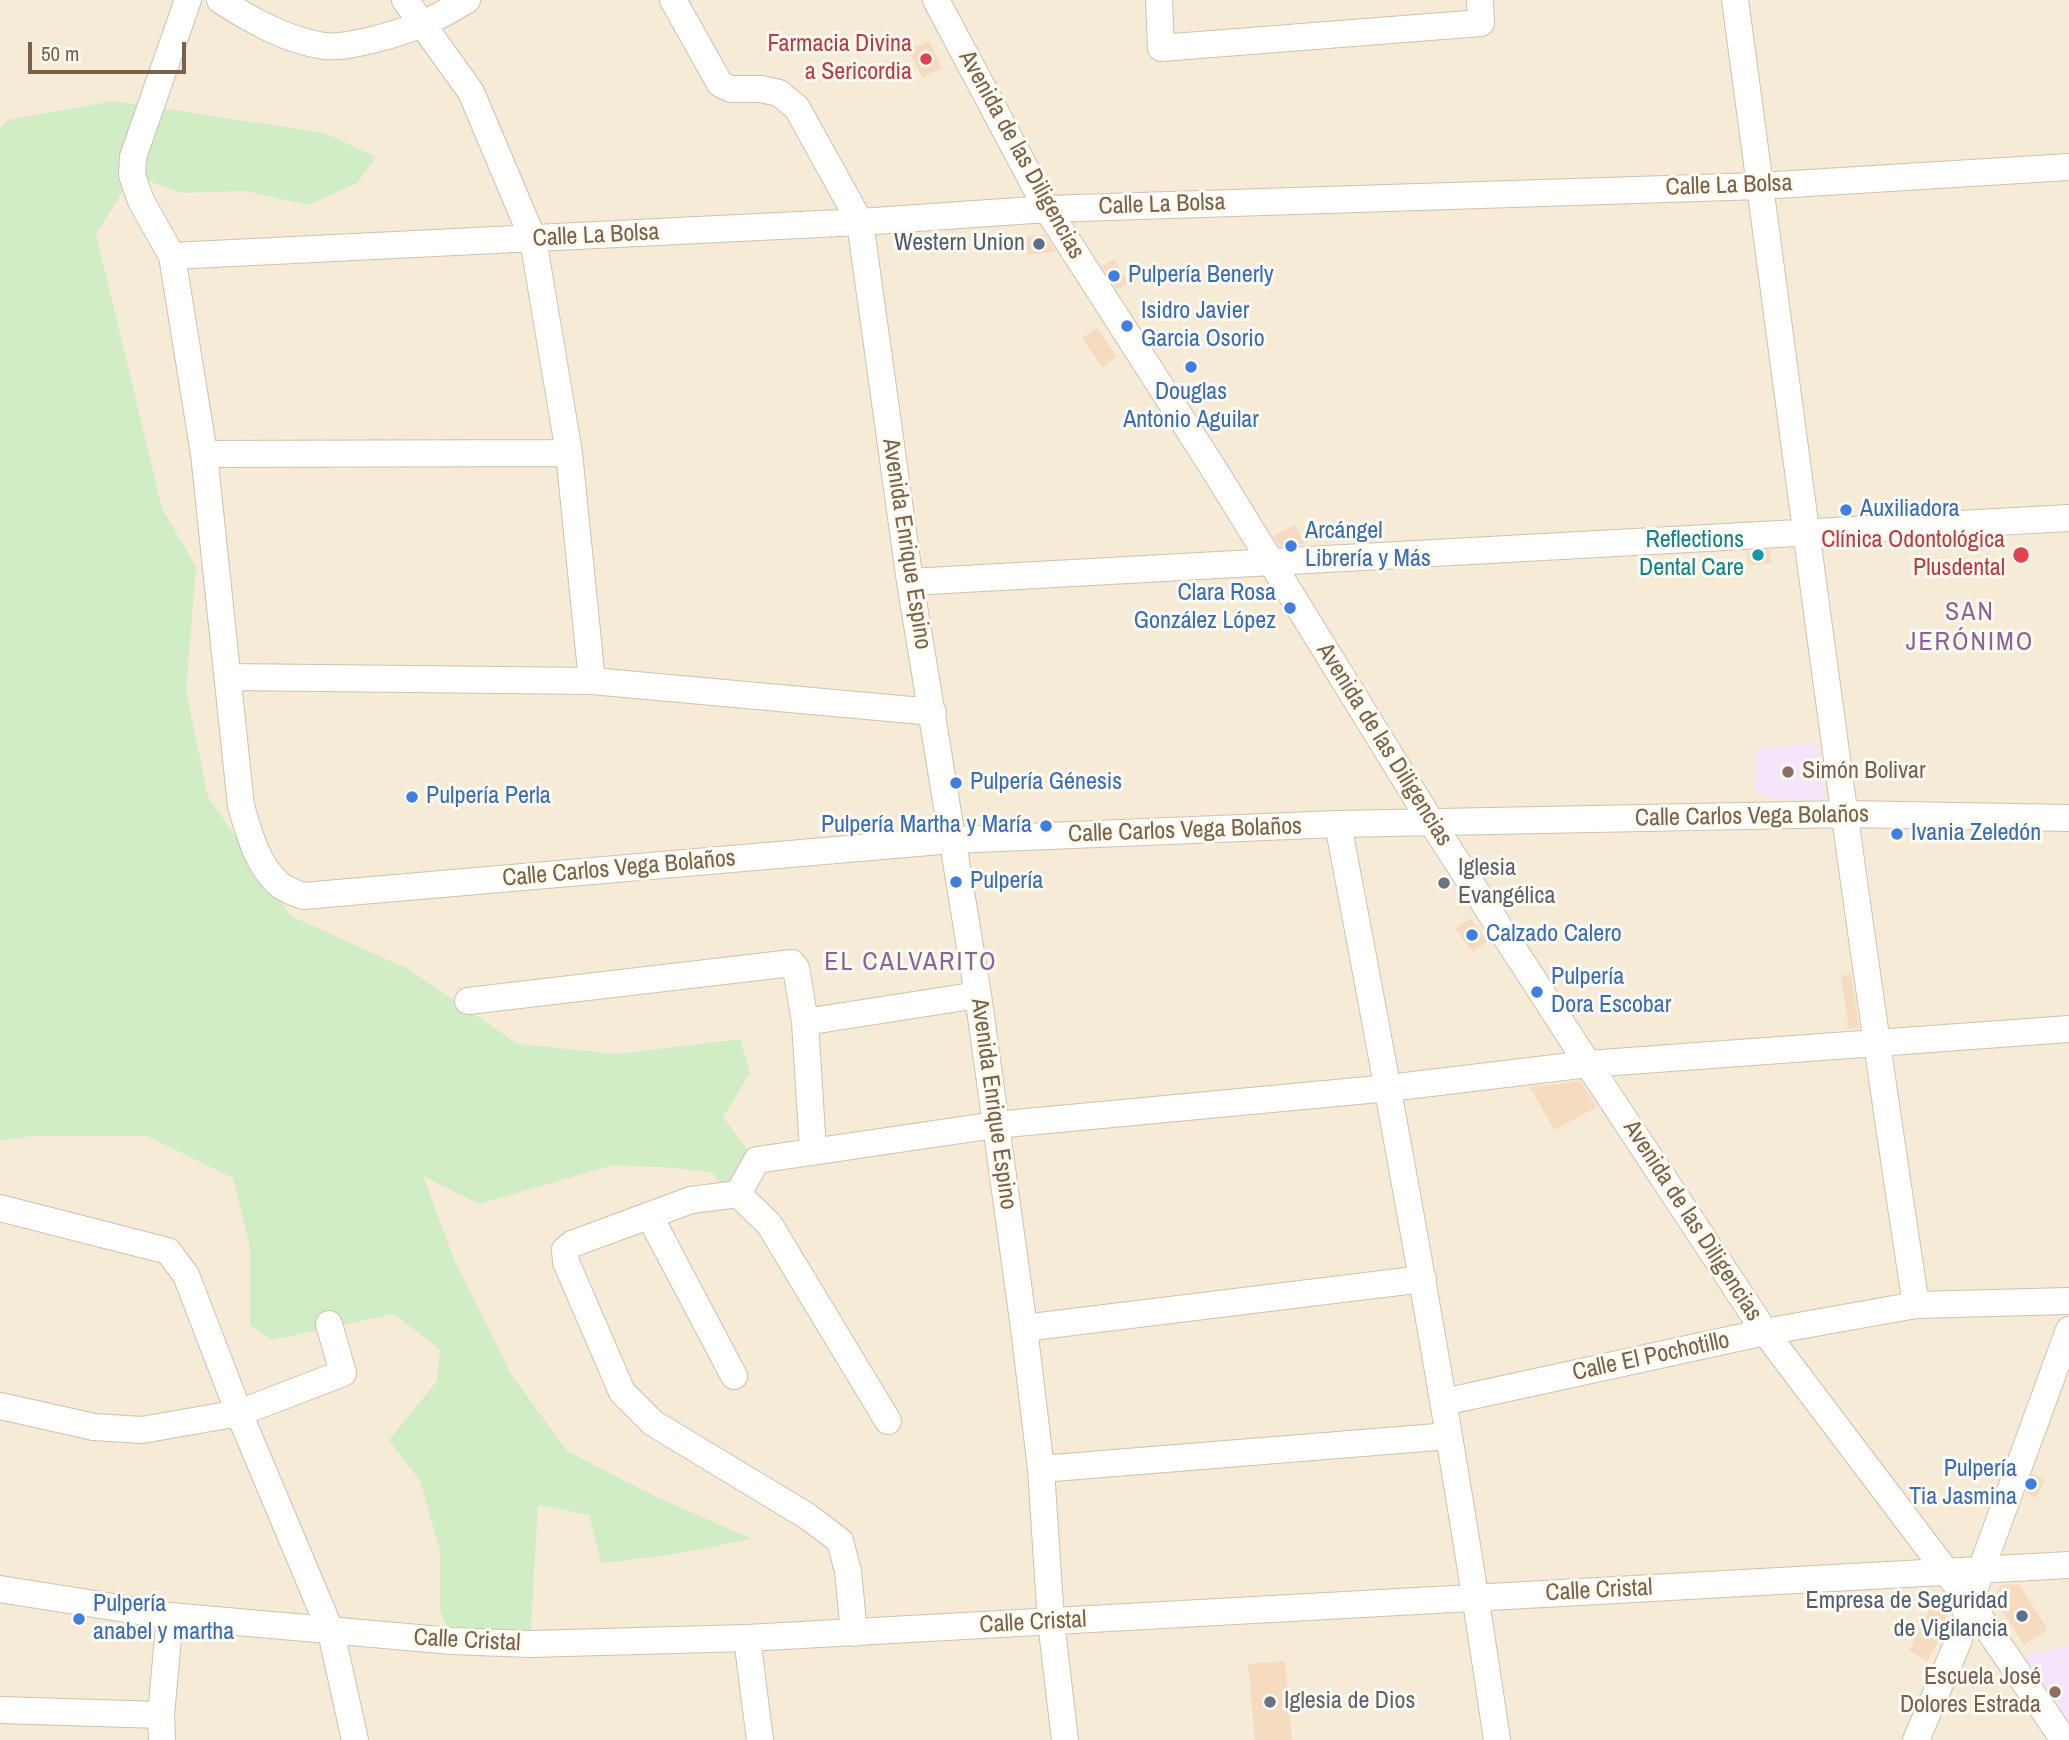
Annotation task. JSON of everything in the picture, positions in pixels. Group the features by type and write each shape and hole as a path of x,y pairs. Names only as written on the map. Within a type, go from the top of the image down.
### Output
{"street":[{"path":"188,0 133,157 132,175 141,201 172,256 204,454 228,677 592,681 933,712"},
{"path":"220,0 252,21 286,36 326,46 362,42 424,23 467,0"},
{"path":"405,0 471,92 533,239 569,453 592,681"},
{"path":"673,0 720,84 731,89 761,89 779,93 797,108 860,222"},
{"name":"Avenida de las Diligencias","path":"936,0 1047,209 1215,471 1270,564 1432,822 1588,1064 1765,1332 1970,1603 2064,1740"},
{"path":"1159,0 1161,48 1481,23 1479,0"},
{"path":"1735,0 1875,1041 1916,1305"},
{"name":"Calle La Bolsa","path":"172,256 860,222 1047,209 1760,186 2069,167"},
{"name":"Avenida Enrique Espino","path":"860,222 910,582 978,995 1024,1328 1041,1469 1051,1622 1065,1740"},
{"path":"204,454 569,453"},
{"path":"910,582 2069,518"},
{"name":"Calle Carlos Vega Bolaños","path":"228,677 241,806 251,839 263,865 280,886 303,897 952,840 1432,822 1846,814 2069,818"},
{"path":"1338,824 1423,1279 1497,1740"},
{"path":"468,1001 792,963 796,968 805,1022 813,1151"},
{"path":"805,1022 978,995"},
{"path":"738,1194 757,1160 995,1125 1389,1088 1588,1064 1875,1041 2069,1029"},
{"path":"738,1194 691,1200 572,1244 565,1251 566,1262 622,1392 653,1423 807,1516 840,1541 848,1571 854,1633"},
{"path":"738,1194 769,1224 888,1421"},
{"path":"0,1208 168,1251 179,1262 331,1632 355,1740"},
{"path":"649,1215 734,1376"},
{"path":"1024,1328 1423,1279"},
{"name":"Calle El Pochotillo","path":"1444,1402 1765,1332 1916,1305 2069,1301"},
{"path":"0,1406 94,1427 142,1430 239,1413 343,1373 329,1324"},
{"path":"1922,1733 1958,1642 1981,1570 2069,1331"},
{"path":"1041,1469 1449,1436"},
{"name":"Calle Cristal","path":"0,1589 170,1616 331,1632 530,1644 747,1639 2069,1565"},
{"path":"0,1710 161,1728 170,1616"},
{"path":"747,1639 760,1740"}],"shaded area":[{"path":"0,0 2069,0 2069,1740 0,1740"},
{"name":"Simón Bolivar","path":"1817,743 1824,799 1770,800 1768,793 1755,795 1755,749"},
{"name":"Escuela José Dolores Estrada","path":"2069,1646 2069,1727 2017,1657"}],"green space":[{"path":"113,101 325,133 376,157 357,183 308,205 245,191 181,193 133,175 96,234 162,508 196,567 186,690 208,797 291,916 408,969 518,1044 616,1054 740,1039 750,1073 723,1117 753,1157 727,1192 713,1173 677,1168 613,1165 479,1204 423,1176 455,1262 511,1374 567,1451 652,1495 752,1539 664,1556 601,1563 589,1515 538,1505 530,1644 452,1641 440,1609 440,1551 420,1481 389,1440 437,1381 440,1350 394,1314 272,1340 250,1325 250,1248 233,1178 147,1136 32,1136 0,1141 0,128 8,120"}],"building":[{"name":"Farmacia Divina a Sericordia","path":"929,41 942,68 922,77 909,50"},
{"name":"Western Union","path":"1045,235 1056,252 1027,255 1025,237"},
{"name":"Pulpería Benerly","path":"1114,259 1128,284 1117,289 1102,266"},
{"path":"1097,328 1117,357 1102,367 1082,338"},
{"path":"1295,525 1305,544 1280,546 1273,536"},
{"name":"Reflections Dental Care","path":"1769,550 1771,563 1748,565 1747,552"},
{"name":"Calzado Calero","path":"1470,918 1488,941 1473,952 1455,929"},
{"path":"1851,974 1859,1028 1849,1029 1841,976"},
{"path":"1580,1081 1597,1107 1554,1130 1530,1087"},
{"path":"2033,1474 2045,1480 2036,1498 2026,1493"},
{"name":"Empresa de Seguridad de Vigilancia","path":"2019,1584 2048,1630 2024,1645 1994,1598 2001,1585"},
{"path":"1935,1599 1949,1619 1928,1661 1909,1651"},
{"name":"Iglesia de Dios","path":"1285,1661 1292,1740 1255,1740 1248,1664"}],"place":[{"name":"Farmacia Divina a Sericordia","path":"926,59"},
{"name":"Western Union","path":"1039,244"},
{"name":"Pulpería Benerly","path":"1114,276"},
{"name":"Isidro Javier Garcia Osorio","path":"1127,326"},
{"name":"Douglas Antonio Aguilar","path":"1191,367"},
{"name":"Auxiliadora","path":"1846,510"},
{"name":"Arcángel Librería y Más","path":"1291,546"},
{"name":"Reflections Dental Care","path":"1758,555"},
{"name":"Clínica Odontológica Plusdental","path":"2021,555"},
{"name":"Clara Rosa González López","path":"1290,608"},
{"name":"Simón Bolivar","path":"1788,772"},
{"name":"Pulpería Génesis","path":"956,783"},
{"name":"Pulpería Perla","path":"412,797"},
{"name":"Pulpería Martha y María","path":"1046,826"},
{"name":"Ivania Zeledón","path":"1897,834"},
{"name":"Pulpería","path":"956,882"},
{"name":"Iglesia Evangélica","path":"1444,883"},
{"name":"Calzado Calero","path":"1472,935"},
{"name":"Pulpería Dora Escobar","path":"1537,992"},
{"name":"Pulpería Tia Jasmina","path":"2031,1484"},
{"name":"Empresa de Seguridad de Vigilancia","path":"2022,1616"},
{"name":"Pulpería anabel y martha","path":"79,1619"},
{"name":"Escuela José Dolores Estrada","path":"2055,1692"},
{"name":"Iglesia de Dios","path":"1270,1702"}],"district":[{"name":"SAN JERÓNIMO","path":"1970,628"},
{"name":"EL CALVARITO","path":"911,963"}]}
